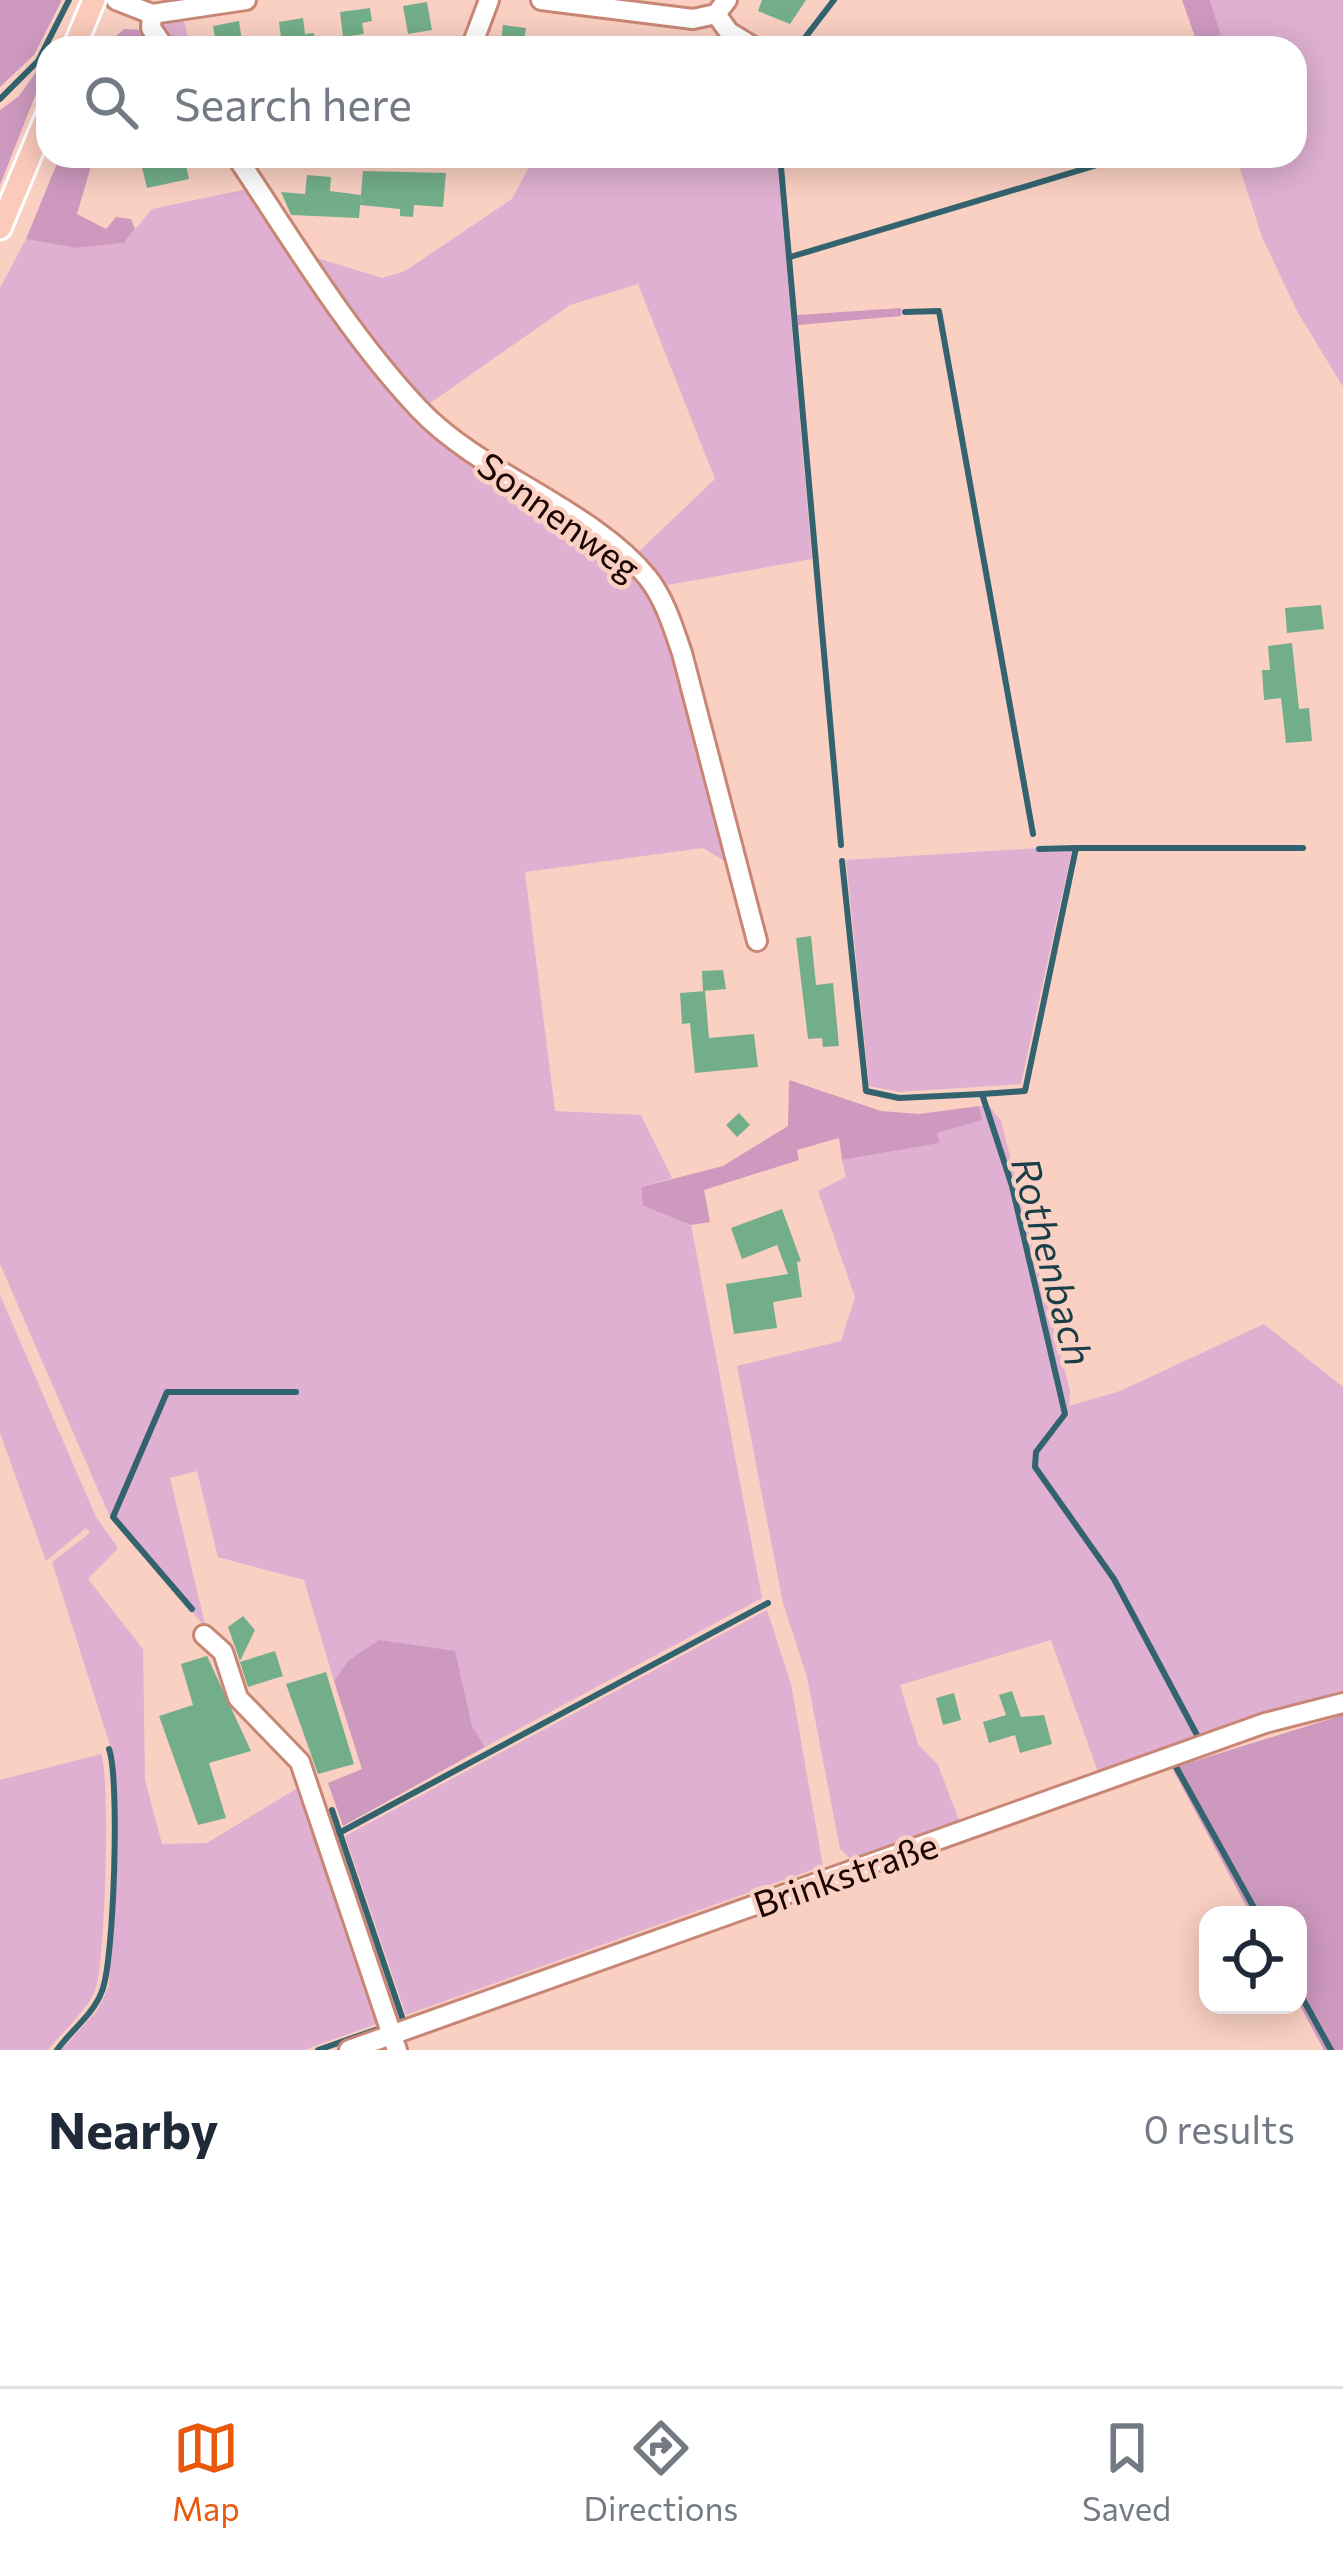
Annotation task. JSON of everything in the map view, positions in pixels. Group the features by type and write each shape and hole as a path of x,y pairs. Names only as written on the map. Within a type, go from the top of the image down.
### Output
{"main road":[{"path":"79,36 94,0"},
{"path":"0,228 36,141"}],"street":[{"path":"116,0 152,14 246,0"},
{"path":"476,36 489,0"},
{"path":"541,0 670,19 722,7 729,32 736,36"},
{"path":"152,14 151,28 157,36"},
{"name":"Sonnenweg","path":"244,168 310,267 421,411 614,547 647,577 682,653 757,941"},
{"path":"204,1635 223,1652 238,1698 300,1762 395,2042"},
{"name":"Brinkstraße","path":"349,2050 395,2042 1265,1723 1343,1703"}],"shaded area":[{"path":"0,0 62,0 44,36 36,36 34,55 0,87"},
{"path":"1182,0 1210,0 1221,36 1195,36"},
{"path":"1210,0 1343,0 1343,387 1297,311 1262,237 1240,168 1307,168 1307,36 1221,36"},
{"path":"184,21 188,36 165,36 158,25"},
{"path":"124,29 144,30 148,36 116,36"},
{"path":"36,72 36,94 0,185 0,110 19,96"},
{"path":"55,168 90,168 77,214 106,229 116,217 131,219 135,229 124,243 75,248 26,239"},
{"path":"529,168 778,169 812,559 662,586 634,556 715,479 638,284 570,305 426,406 311,256 382,278 405,271 512,199"},
{"path":"247,189 386,388 416,421 642,580 663,618 734,867 703,848 525,872 555,1111 641,1115 672,1178 641,1187 643,1206 691,1225 762,1598 485,1747 472,1726 454,1651 348,1661 334,1681 304,1580 218,1557 197,1471 170,1478 206,1628 109,1515 0,1264 0,288 26,239 75,248 124,243 152,209"},
{"path":"901,308 901,316 798,325 797,315"},
{"path":"1072,850 1021,1084 899,1092 869,1086 846,860"},
{"path":"789,1080 881,1111 919,1114 979,1106 982,1120 937,1133 940,1143 842,1160 839,1138 797,1150 799,1160 704,1190 710,1222 691,1225 643,1206 641,1187 723,1166 788,1126"},
{"path":"979,1106 990,1107 1001,1121 1070,1391 1069,1406 1120,1391 1264,1324 1343,1387 1343,1692 1263,1712 1098,1772 1051,1640 900,1685 918,1744 938,1765 959,1820 851,1859 840,1849 807,1677 783,1603 737,1366 841,1341 855,1297 818,1191 846,1177 842,1160 939,1143 936,1133 981,1120"},
{"path":"0,1295 96,1517 118,1548 88,1579 143,1649 145,1780 162,1844 207,1843 301,1786 379,2023 304,2050 61,2050 97,2011 109,1986 115,1761 52,1562 90,1533 86,1528 46,1561 0,1433"},
{"path":"767,1610 791,1684 823,1866 406,2015 345,1836"},
{"path":"379,1640 455,1651 472,1726 485,1747 343,1826 328,1783 362,1769 334,1681 348,1661"},
{"path":"1343,1715 1343,2050 1324,2050 1304,2014 1307,1906 1246,1906 1172,1768"},
{"path":"101,1754 106,1872 95,1991 48,2050 0,2050 0,1780"}],"building":[{"path":"762,0 806,0 790,24 758,11"},
{"path":"427,2 432,30 408,34 403,6"},
{"path":"370,8 372,21 362,23 364,34 343,36 340,12"},
{"path":"303,18 305,34 314,36 281,36 279,22"},
{"path":"239,21 241,36 215,36 213,26"},
{"path":"503,25 526,28 525,36 502,36"},
{"path":"142,168 187,168 189,179 147,188"},
{"path":"363,171 446,173 443,207 414,205 413,217 400,216 400,209 360,205"},
{"path":"307,175 331,177 330,191 361,195 359,218 291,215 281,192 305,194"},
{"path":"1321,605 1324,629 1287,633 1285,608"},
{"path":"1292,643 1299,709 1309,708 1312,741 1286,743 1281,698 1264,700 1262,670 1270,670 1268,646"},
{"path":"811,936 816,985 833,983 839,1046 823,1047 822,1038 808,1039 796,938"},
{"path":"723,970 726,989 703,991 702,971"},
{"path":"705,991 709,1038 754,1034 758,1067 695,1073 690,1023 682,1024 680,993"},
{"path":"739,1113 750,1125 737,1137 726,1125"},
{"path":"782,1209 801,1261 797,1262 802,1297 773,1302 777,1328 734,1334 726,1284 788,1274 777,1245 742,1259 731,1228"},
{"path":"243,1616 255,1630 240,1661 228,1627"},
{"path":"275,1651 283,1676 248,1687 240,1662"},
{"path":"207,1656 251,1751 209,1763 226,1818 198,1825 159,1716 193,1705 181,1664"},
{"path":"326,1672 354,1764 318,1774 286,1684"},
{"path":"1012,1691 1021,1717 1044,1715 1052,1744 1020,1753 1015,1735 989,1743 983,1722 1006,1715 999,1695"},
{"path":"954,1693 961,1720 943,1725 936,1698"}],"waterway":[{"path":"51,36 69,0"},
{"path":"806,36 834,0"},
{"path":"0,99 36,63"},
{"path":"781,168 841,845"},
{"path":"790,257 1087,168"},
{"path":"905,312 939,311 1033,834"},
{"path":"1076,848 1303,848"},
{"path":"982,1094 1025,1091 1076,848 1039,849"},
{"name":"Rothenbach","path":"842,861 866,1091 899,1098 982,1094 1012,1186 1065,1414 1036,1452 1035,1467 1114,1579 1197,1735"},
{"path":"192,1609 113,1517 167,1392 296,1392"},
{"path":"339,1833 768,1603"},
{"path":"57,2050 93,2007 106,1973 115,1831 109,1749"},
{"name":"Rothenbach","path":"1175,1765 1253,1906"},
{"path":"332,1810 403,2020"},
{"name":"Rothenbach","path":"1307,2006 1331,2050"},
{"path":"318,2050 378,2029"}]}
